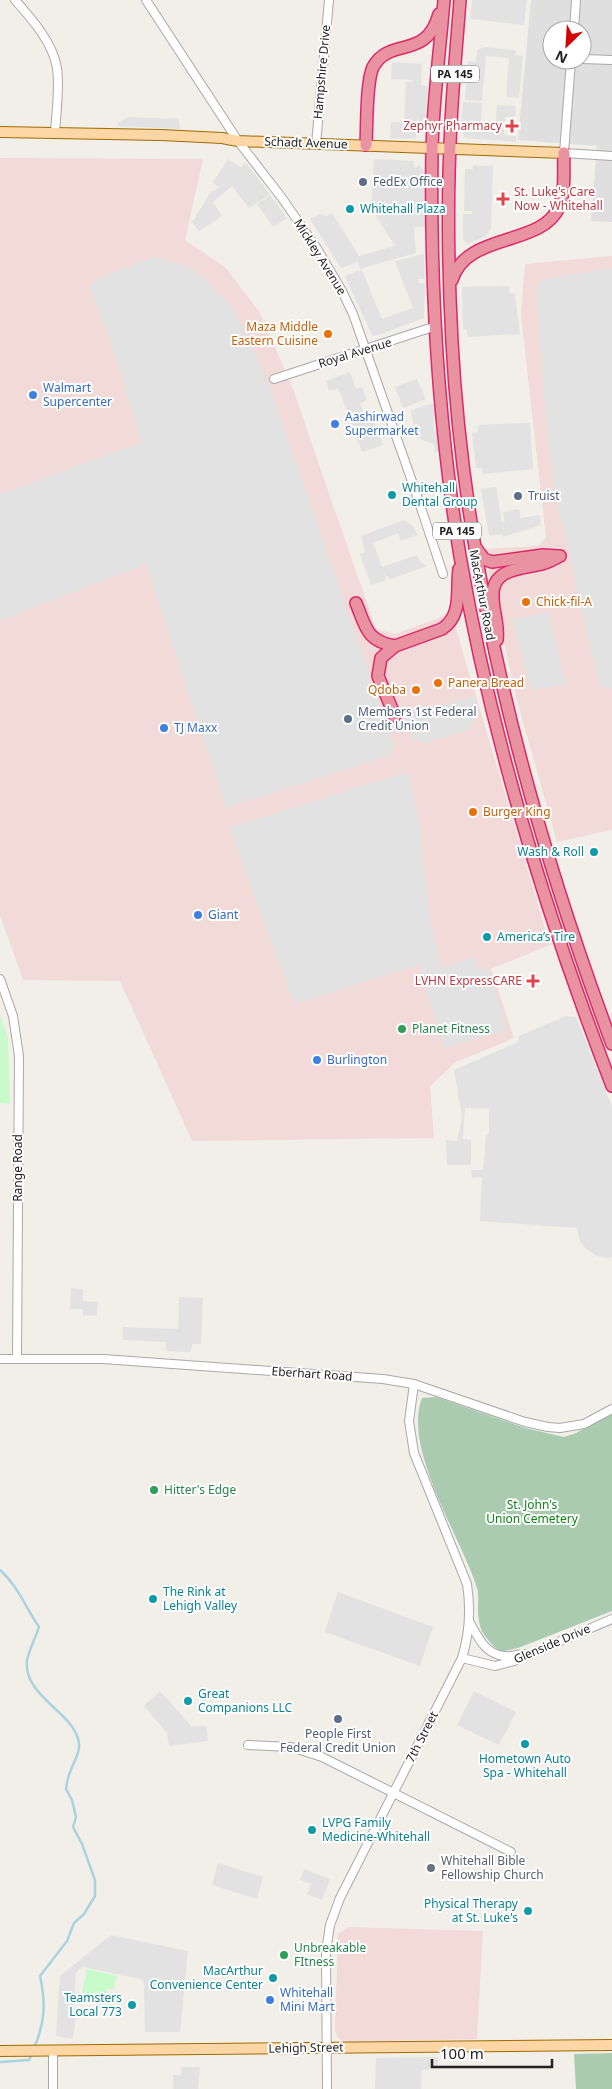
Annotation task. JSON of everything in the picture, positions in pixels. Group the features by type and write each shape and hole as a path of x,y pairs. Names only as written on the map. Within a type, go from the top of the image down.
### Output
{"highway":[{"path":"366,145 370,83 373,67 387,54 419,43 427,38 435,24 443,0"},
{"name":"MacArthur Road","path":"443,0 432,148 436,326 446,446 461,560 483,668 504,754 565,956 612,1086"},
{"name":"MacArthur Road","path":"460,0 450,148 450,289 457,406 475,546 494,648 525,776 557,880 612,1044"},
{"path":"450,289 457,269 466,259 488,247 537,228 553,217 562,199 564,153"},
{"path":"475,546 484,558 492,562 543,555 560,556 545,564 508,571 497,579 492,592 498,631 494,648"},
{"path":"395,716 377,671 380,658 395,646 442,629 454,619 457,609 458,578 461,560"},
{"path":"356,603 370,636 378,642 395,646"}],"main road":[{"name":"Schadt Avenue","path":"0,132 161,135 222,138 238,141 564,153"},
{"name":"Lehigh Street","path":"0,2051 612,2045"}],"street":[{"path":"16,0 28,13 49,45 56,62 58,79 55,134"},
{"name":"Mickley Avenue","path":"146,0 238,141 282,198 330,268 352,314 365,349 443,574"},
{"name":"Hampshire Drive","path":"316,144 329,0"},
{"path":"575,20 576,0"},
{"path":"592,59 612,60"},
{"path":"564,153 571,70"},
{"name":"Schadt Avenue","path":"564,153 612,156"},
{"name":"Royal Avenue","path":"274,379 436,326"},
{"name":"Range Road","path":"0,978 13,1016 19,1056 17,1360"},
{"name":"Eberhart Road","path":"0,1360 103,1359 383,1379 414,1384 525,1422 548,1427 572,1427 584,1424 612,1409"},
{"name":"7th Street","path":"327,2089 326,1951 330,1925 340,1900 393,1792 462,1658 470,1623 467,1584 414,1453 409,1421 414,1384"},
{"name":"Glenside Drive","path":"462,1658 495,1666 528,1655 612,1619"},
{"path":"470,1623 480,1641 491,1653 504,1656 528,1655"},
{"path":"248,1745 277,1745 309,1752 511,1852"},
{"path":"53,2051 53,2089"}],"shaded area":[{"path":"472,0 527,0 524,25 470,19"},
{"path":"531,0 612,0 612,222 591,221 597,146 518,140"},
{"path":"485,47 516,50 515,55 523,56 519,98 506,97 509,58 486,56 482,101 465,100 468,61 476,62 477,50"},
{"path":"392,62 422,64 421,85 428,86 425,129 417,129 416,138 390,138 391,122 410,123 410,121 404,120 406,82 412,82 413,80 391,79"},
{"path":"463,102 482,103 481,121 496,122 497,105 516,106 515,117 505,117 504,135 516,136 516,142 465,138 461,129"},
{"path":"128,117 179,119 180,129 118,126 118,123"},
{"path":"0,158 203,159 185,240 226,268 260,313 293,389 376,629 395,634 444,616 450,609 550,945 491,969 514,1038 456,1062 430,1086 434,1138 192,1141 120,981 23,980 0,915"},
{"path":"228,159 240,167 246,163 270,194 249,208 232,186 213,202 222,216 199,231 192,222 211,192 219,188 213,182"},
{"path":"374,159 414,161 414,168 419,165 422,168 424,174 418,177 425,178 426,227 414,227 416,253 360,269 358,262 341,268 310,219 319,214 327,216 332,213 359,256 395,246 371,208"},
{"path":"473,165 493,166 491,229 484,237 467,244 463,239 463,214 472,214 472,211 464,211 465,169 473,169"},
{"path":"270,195 287,218 273,227 257,204"},
{"path":"424,254 425,279 418,279 419,283 425,283 424,318 375,336 372,335 345,276 362,270 382,319 413,308 395,261"},
{"path":"612,256 612,830 557,842 516,697 489,574 486,549 538,546 546,538 521,315 525,264"},
{"path":"154,257 189,267 231,307 246,333 269,385 394,745 390,755 226,808 146,564 0,620 0,494 142,442 110,341 89,287 99,278"},
{"path":"612,268 612,688 608,689 599,682 567,541 555,498 545,408 536,291 537,285 546,278"},
{"path":"509,286 510,293 515,294 520,334 468,337 467,330 463,330 462,287"},
{"path":"350,372 356,389 362,387 367,400 360,403 365,417 372,415 383,445 362,452 338,388 329,391 326,381"},
{"path":"417,379 426,399 403,408 395,387"},
{"path":"434,403 436,417 433,419 434,430 437,432 439,451 435,453 434,444 415,437 411,410"},
{"path":"530,423 533,469 483,474 482,468 476,468 472,433 478,432 478,425"},
{"path":"496,487 502,522 505,522 503,512 519,509 521,518 539,515 541,525 503,537 502,534 489,536 481,489"},
{"path":"404,520 413,526 418,535 401,541 398,533 373,543 382,567 417,555 420,561 427,566 391,579 384,574 386,580 371,585 360,554 365,552 361,536"},
{"path":"548,612 566,684 531,691 512,619"},
{"path":"474,695 478,713 469,729 425,744 412,739 404,717"},
{"path":"399,774 409,776 420,826 430,919 442,968 475,957 478,970 488,967 507,1030 444,1047 418,965 294,1004 229,828"},
{"path":"566,1016 576,1017 612,1106 612,1256 610,1258 599,1257 589,1251 580,1242 577,1228 480,1221 482,1177 472,1178 471,1170 483,1170 486,1135 489,1134 489,1109 465,1108 463,1139 471,1140 471,1165 447,1165 446,1140 457,1141 462,1117 454,1070 518,1042 519,1036"},
{"path":"71,1288 83,1289 83,1301 98,1302 97,1316 83,1315 83,1309 70,1309"},
{"path":"179,1297 203,1298 201,1344 192,1344 191,1352 166,1351 166,1342 122,1340 123,1327 178,1329"},
{"path":"338,1592 433,1627 420,1666 325,1632"},
{"path":"160,1691 192,1727 206,1726 208,1741 169,1746 167,1733 144,1706"},
{"path":"474,1691 516,1712 499,1745 457,1725"},
{"path":"218,1863 263,1877 257,1899 212,1885"},
{"path":"304,1869 330,1879 322,1900 307,1894 311,1884 300,1880"},
{"path":"348,1927 483,1931 477,2039 344,2042 338,2038 335,2030 338,1934"},
{"path":"111,1935 188,1951 180,2032 145,2032 144,1983 141,1979 83,1967 76,1972 73,2015 76,2016 73,2039 56,2036 60,1976"},
{"path":"438,2057 438,2069 422,2070 421,2089 375,2089 376,2058"},
{"path":"182,2067 200,2067 198,2089 173,2089 173,2075 181,2075"}],"green space":[{"path":"0,1015 8,1038 10,1104 0,1103"},
{"name":"St. John's Union Cemetery","path":"436,1397 525,1428 564,1437 576,1433 612,1413 612,1611 518,1648 500,1652 489,1641 480,1627 477,1588 436,1493 426,1467 420,1442 418,1418 422,1398"},
{"path":"87,1969 117,1976 114,1989 107,1989 106,1995 82,1993"},
{"path":"612,2053 612,2089 576,2089 574,2054"}],"waterway":[{"path":"0,1570 17,1590 39,1627 27,1660 28,1673 33,1685 76,1733 79,1751 69,1775 66,1789 72,1800 76,1817 73,1827 82,1844 95,1880 95,1896 84,1914 74,1923 67,1941 40,1976 44,2004 40,2030 34,2048"},
{"path":"0,2062 29,2060 32,2054"}],"place":[{"name":"Zephyr Pharmacy","path":"512,126"},
{"name":"FedEx Office","path":"363,182"},
{"name":"St. Luke's Care Now - Whitehall","path":"503,199"},
{"name":"Whitehall Plaza","path":"350,209"},
{"name":"Maza Middle Eastern Cuisine","path":"328,334"},
{"name":"Walmart Supercenter","path":"33,395"},
{"name":"Aashirwad Supermarket","path":"335,424"},
{"name":"Whitehall Dental Group","path":"392,495"},
{"name":"Truist","path":"518,496"},
{"name":"Chick-fil-A","path":"526,602"},
{"name":"Panera Bread","path":"438,683"},
{"name":"Qdoba","path":"416,690"},
{"name":"Members 1st Federal Credit Union","path":"348,719"},
{"name":"TJ Maxx","path":"164,728"},
{"name":"Burger King","path":"473,812"},
{"name":"Wash & Roll","path":"594,852"},
{"name":"Giant","path":"198,915"},
{"name":"America’s Tire","path":"487,937"},
{"name":"LVHN ExpressCARE","path":"533,981"},
{"name":"Planet Fitness","path":"402,1029"},
{"name":"Burlington","path":"317,1060"},
{"name":"Hitter's Edge","path":"154,1490"},
{"name":"The Rink at Lehigh Valley","path":"153,1599"},
{"name":"Great Companions LLC","path":"188,1701"},
{"name":"People First Federal Credit Union","path":"338,1719"},
{"name":"Hometown Auto Spa - Whitehall","path":"525,1744"},
{"name":"LVPG Family Medicine-Whitehall","path":"312,1830"},
{"name":"Whitehall Bible Fellowship Church","path":"431,1868"},
{"name":"Physical Therapy at St. Luke's","path":"528,1911"},
{"name":"Unbreakable FItness","path":"284,1955"},
{"name":"MacArthur Convenience Center","path":"273,1978"},
{"name":"Whitehall Mini Mart","path":"270,2000"},
{"name":"Teamsters Local 773","path":"132,2005"}]}
